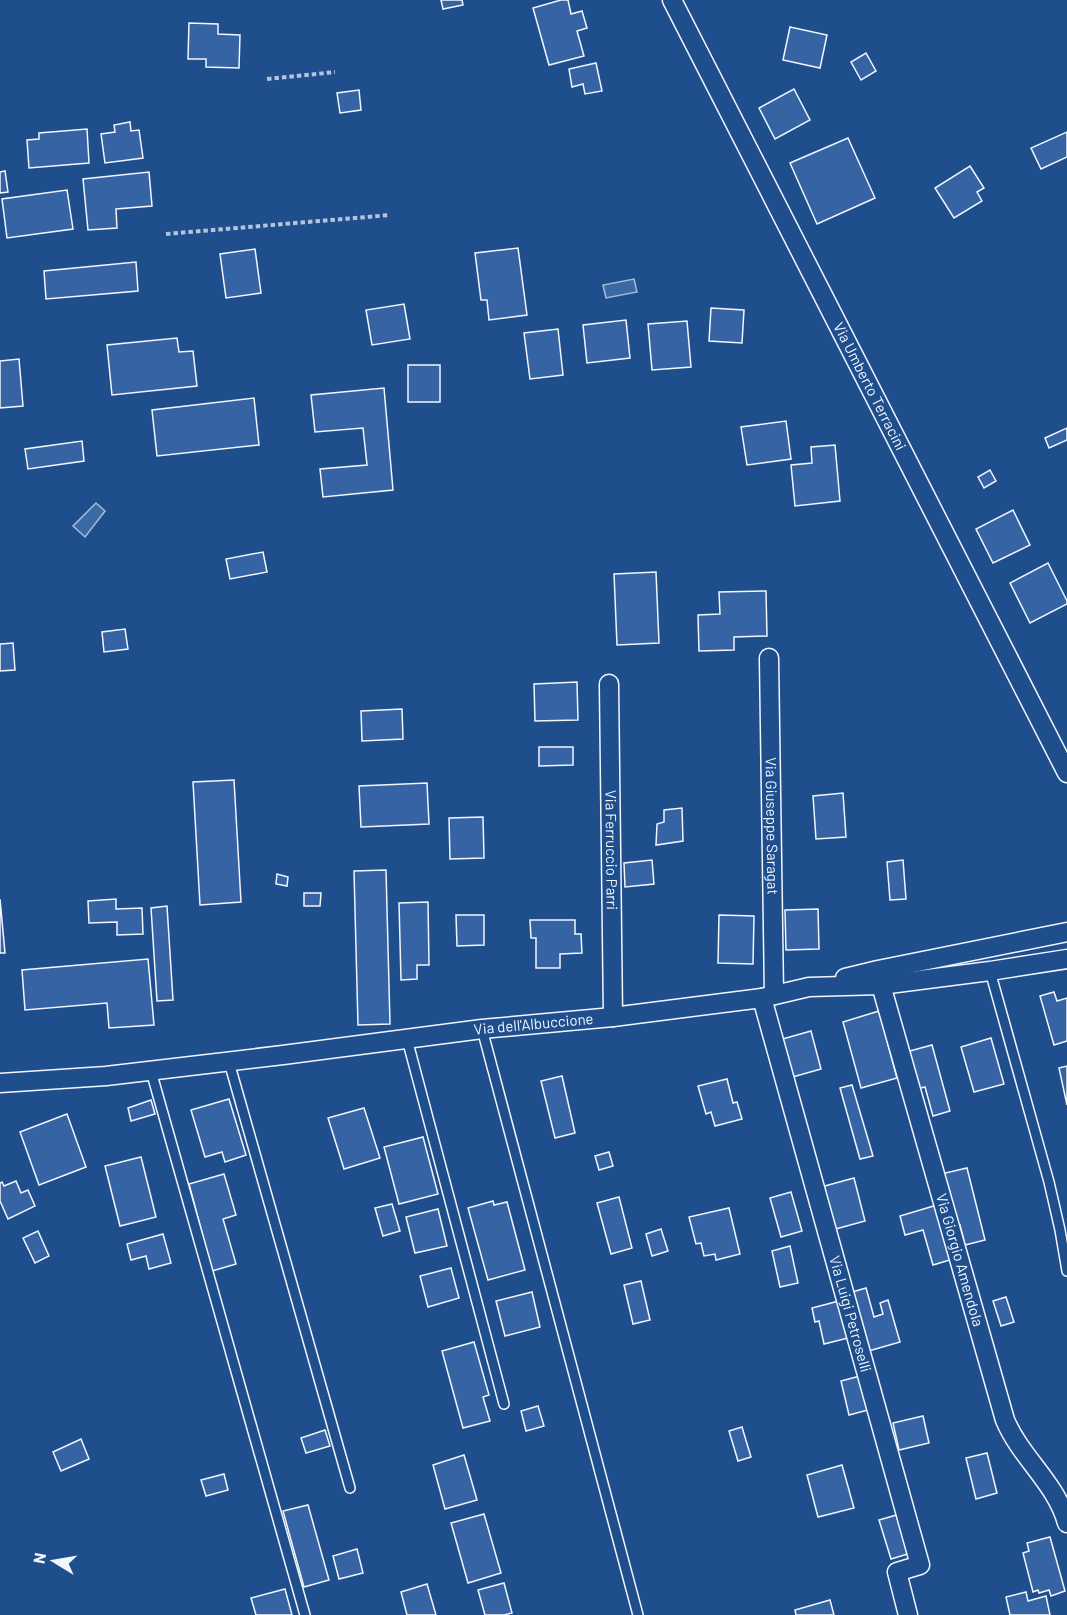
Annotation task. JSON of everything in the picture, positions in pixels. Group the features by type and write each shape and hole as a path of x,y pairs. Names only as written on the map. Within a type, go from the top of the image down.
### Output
{"street":[{"name":"Via Umberto Terracini","path":"672,0 1067,773"},
{"name":"Via Giuseppe Saragat","path":"768,996 769,658"},
{"name":"Via Ferruccio Parri","path":"609,684 613,1017"},
{"path":"809,987 878,970 1067,932"},
{"name":"Via dell'Albuccione","path":"0,1083 106,1076 229,1062 482,1029 613,1017 768,996 809,987 881,985 1067,959"},
{"name":"Via Giorgio Amendola","path":"881,985 1005,1420 1013,1436 1056,1495 1064,1510 1067,1523"},
{"name":"Via Luigi Petroselli","path":"768,996 920,1565 897,1572 908,1615"}],"lane":[{"path":"990,971 1049,1182 1067,1271"},
{"path":"482,1029 638,1615"},
{"path":"407,1039 504,1404"},
{"path":"229,1062 350,1488"},
{"path":"151,1071 305,1615"}],"path":[{"path":"267,79 335,72"},
{"path":"166,234 390,215"}],"water":[{"path":"634,279 637,292 606,298 603,285"},
{"path":"96,503 105,511 85,537 73,526"}],"building":[{"path":"441,0 462,0 463,5 443,9"},
{"path":"568,0 571,14 582,11 587,28 577,31 584,56 549,65 533,8"},
{"path":"189,23 218,24 218,34 240,35 239,68 206,67 206,59 188,59"},
{"path":"790,27 827,35 820,68 783,60"},
{"path":"866,53 876,71 861,80 851,62"},
{"path":"596,63 602,91 585,94 583,84 572,87 569,69"},
{"path":"794,89 810,120 775,139 759,108"},
{"path":"359,90 361,110 340,113 337,93"},
{"path":"130,122 131,131 139,130 143,158 105,163 101,134 115,132 114,125"},
{"path":"87,129 89,163 29,168 27,140 39,139 39,133"},
{"path":"1067,132 1067,157 1041,169 1031,148"},
{"path":"848,138 875,198 817,224 790,163"},
{"path":"970,166 984,188 977,192 982,201 954,218 935,188"},
{"path":"5,171 8,192 0,193 0,172"},
{"path":"149,172 152,206 116,209 117,228 88,230 83,179"},
{"path":"67,190 73,229 7,238 2,199"},
{"path":"518,248 527,315 489,320 487,300 481,300 475,253"},
{"path":"255,249 261,293 226,298 220,254"},
{"path":"136,262 138,291 46,299 44,271"},
{"path":"404,304 410,339 372,345 366,310"},
{"path":"711,308 744,310 742,343 709,341"},
{"path":"626,320 630,358 587,363 583,325"},
{"path":"687,321 691,367 652,370 648,324"},
{"path":"558,329 563,375 530,379 524,333"},
{"path":"177,338 179,352 193,351 197,386 112,395 107,345"},
{"path":"19,359 23,406 0,408 0,361"},
{"path":"408,365 440,365 440,402 408,402"},
{"path":"384,388 393,490 323,497 320,469 367,465 363,428 315,432 311,395"},
{"path":"254,398 259,445 157,456 152,410"},
{"path":"786,421 791,459 747,465 741,427"},
{"path":"1067,428 1067,440 1049,448 1045,438"},
{"path":"82,441 84,461 28,469 25,449"},
{"path":"835,445 840,501 795,506 791,465 812,463 811,447"},
{"path":"990,470 996,481 984,488 978,477"},
{"path":"1013,510 1030,545 993,563 976,529"},
{"path":"263,552 267,572 230,579 226,559"},
{"path":"1048,563 1067,604 1030,623 1010,583"},
{"path":"656,572 659,643 617,645 614,574"},
{"path":"766,591 767,636 734,637 734,650 699,651 698,615 720,614 719,592"},
{"path":"125,629 128,649 104,652 102,632"},
{"path":"13,643 15,670 0,671 0,644"},
{"path":"577,682 578,720 535,721 534,684"},
{"path":"402,709 403,739 362,741 361,711"},
{"path":"539,747 573,747 573,765 539,766"},
{"path":"234,780 241,902 200,905 193,782"},
{"path":"427,783 429,824 361,827 359,786"},
{"path":"843,793 846,837 816,839 813,796"},
{"path":"682,808 683,841 656,845 657,824 664,822 664,810"},
{"path":"483,817 484,858 450,859 449,818"},
{"path":"652,860 654,884 625,887 624,863"},
{"path":"903,860 906,899 890,900 887,862"},
{"path":"386,870 390,1024 358,1025 354,871"},
{"path":"277,874 288,877 287,886 276,884"},
{"path":"304,893 321,893 320,906 304,906"},
{"path":"0,899 5,953 0,953"},
{"path":"116,899 116,909 142,908 143,934 117,935 117,922 89,923 88,901"},
{"path":"428,902 429,965 417,965 417,979 401,980 399,903"},
{"path":"167,906 173,1000 157,1001 151,908"},
{"path":"818,909 819,949 786,950 785,910"},
{"path":"456,915 484,915 484,945 457,946"},
{"path":"719,915 754,916 753,964 718,963"},
{"path":"530,920 575,920 575,934 581,934 582,953 560,954 560,968 536,968 536,938 531,938"},
{"path":"148,959 154,1025 109,1028 107,1003 25,1010 22,970"},
{"path":"1054,992 1057,1001 1067,998 1067,1041 1054,1045 1040,996"},
{"path":"879,1011 897,1078 861,1088 843,1022"},
{"path":"811,1031 821,1069 789,1078 779,1040"},
{"path":"991,1038 1004,1084 974,1092 961,1047"},
{"path":"932,1045 950,1111 933,1116 925,1087 916,1089 906,1052"},
{"path":"1067,1066 1067,1105 1059,1068"},
{"path":"562,1076 575,1133 555,1138 541,1081"},
{"path":"727,1079 733,1103 737,1102 742,1119 715,1126 711,1112 706,1114 698,1086"},
{"path":"852,1085 873,1156 860,1159 840,1088"},
{"path":"229,1099 246,1155 225,1162 222,1152 205,1157 191,1110"},
{"path":"151,1100 155,1114 131,1121 128,1108"},
{"path":"364,1108 380,1158 344,1169 328,1118"},
{"path":"67,1114 86,1167 39,1185 20,1132"},
{"path":"423,1137 438,1194 399,1204 384,1147"},
{"path":"609,1152 613,1166 599,1170 595,1156"},
{"path":"141,1157 156,1217 120,1226 105,1166"},
{"path":"967,1168 985,1240 965,1245 960,1225 954,1227 941,1174"},
{"path":"224,1174 236,1215 223,1219 236,1264 212,1271 189,1184"},
{"path":"854,1178 865,1221 832,1230 821,1187"},
{"path":"16,1181 21,1193 28,1190 35,1206 8,1219 0,1201 0,1183 2,1182 4,1186"},
{"path":"791,1192 802,1231 781,1237 770,1198"},
{"path":"619,1197 632,1248 611,1254 597,1203"},
{"path":"493,1201 494,1205 507,1202 525,1270 488,1280 468,1208"},
{"path":"392,1204 400,1231 383,1236 375,1208"},
{"path":"937,1205 953,1259 933,1265 923,1230 905,1235 900,1216"},
{"path":"729,1208 740,1254 716,1260 715,1254 704,1256 701,1243 696,1244 689,1217"},
{"path":"438,1209 447,1246 415,1253 406,1217"},
{"path":"661,1229 668,1251 652,1256 646,1234"},
{"path":"38,1231 49,1256 35,1263 23,1238"},
{"path":"163,1234 171,1263 149,1269 146,1256 131,1260 127,1244"},
{"path":"790,1246 798,1283 780,1287 772,1251"},
{"path":"451,1268 459,1298 428,1307 420,1276"},
{"path":"641,1281 650,1320 633,1324 624,1285"},
{"path":"866,1288 874,1317 883,1314 880,1303 888,1300 900,1342 865,1352 849,1293"},
{"path":"532,1292 540,1327 505,1336 496,1301"},
{"path":"1006,1297 1014,1322 1001,1326 993,1301"},
{"path":"839,1301 848,1338 824,1344 819,1321 815,1322 812,1308"},
{"path":"474,1342 489,1395 483,1397 490,1421 463,1428 442,1351"},
{"path":"860,1376 868,1410 849,1415 841,1381"},
{"path":"538,1406 544,1426 526,1431 521,1411"},
{"path":"923,1416 929,1443 899,1450 893,1423"},
{"path":"742,1427 751,1457 738,1461 729,1431"},
{"path":"325,1430 330,1446 306,1453 301,1438"},
{"path":"81,1439 89,1459 61,1471 53,1452"},
{"path":"987,1453 997,1493 976,1499 966,1458"},
{"path":"464,1455 477,1500 445,1509 433,1465"},
{"path":"842,1465 854,1508 818,1517 807,1475"},
{"path":"224,1474 228,1490 206,1496 201,1480"},
{"path":"308,1505 329,1580 304,1587 283,1511"},
{"path":"484,1514 501,1573 468,1583 451,1523"},
{"path":"900,1514 911,1553 891,1559 879,1520"},
{"path":"1050,1537 1065,1591 1051,1596 1049,1590 1033,1592 1023,1553 1029,1551 1027,1543"},
{"path":"357,1549 363,1573 339,1579 333,1556"},
{"path":"504,1583 512,1613 485,1615 478,1590"},
{"path":"427,1584 436,1615 407,1615 401,1592"},
{"path":"285,1589 292,1615 256,1615 251,1598"},
{"path":"1026,1592 1028,1601 1046,1596 1050,1615 1010,1615 1006,1597"},
{"path":"830,1600 834,1615 796,1615 795,1610"}]}
